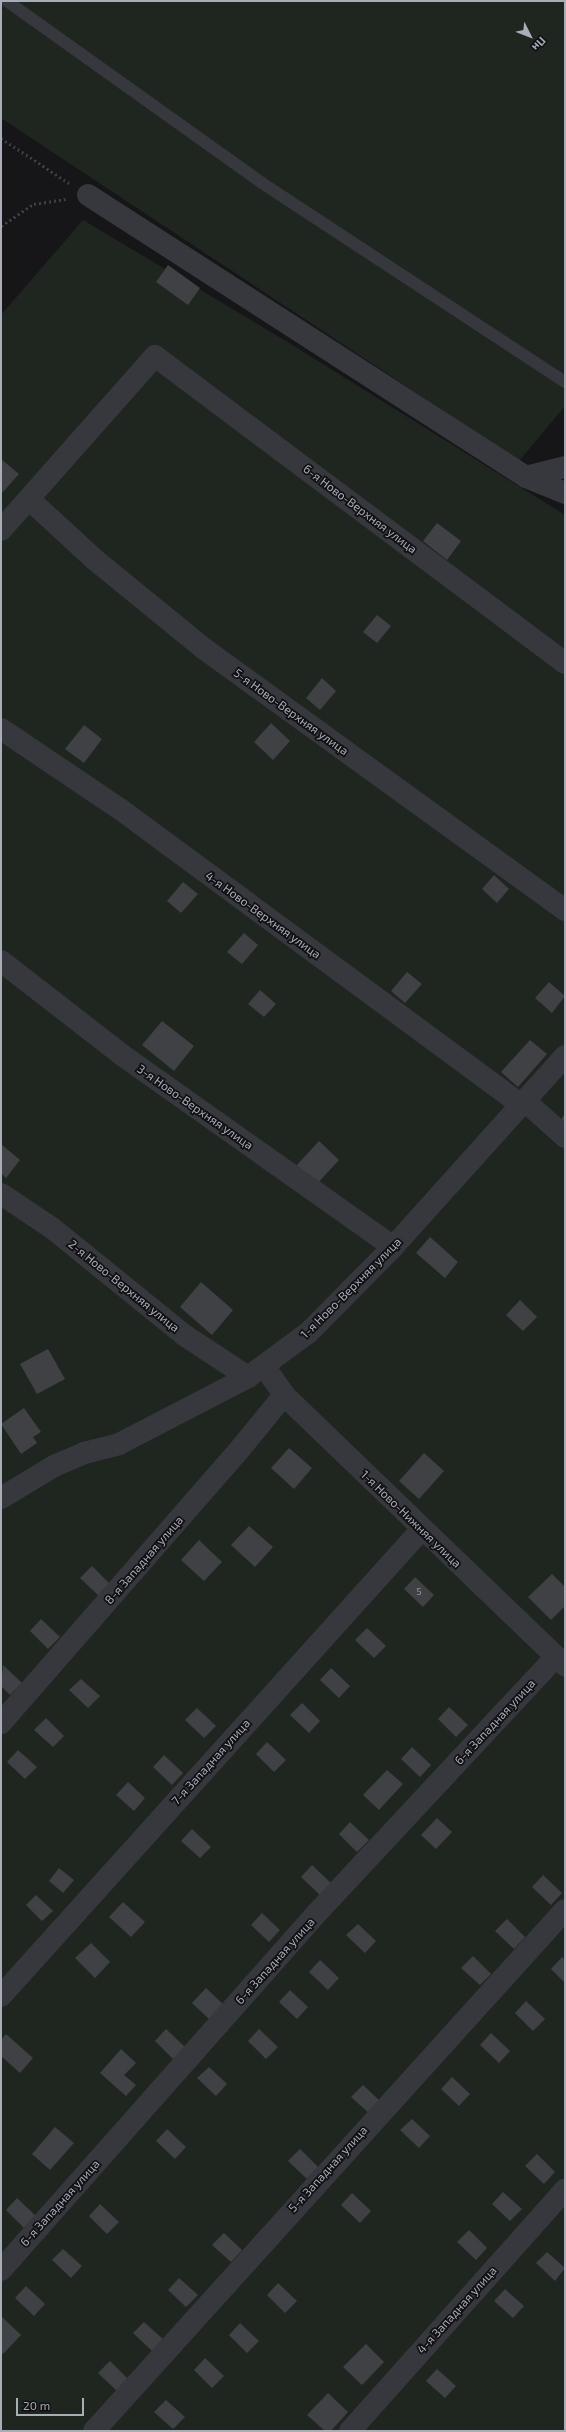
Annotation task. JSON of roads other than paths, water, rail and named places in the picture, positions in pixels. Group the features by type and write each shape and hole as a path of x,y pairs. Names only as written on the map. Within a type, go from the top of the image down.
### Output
{"street":[{"path":"88,196 526,477 565,493"},
{"name":"6-я Ново-Верхняя улица","path":"29,499 155,356 565,664"},
{"path":"526,477 565,467"},
{"path":"1,530 29,499"},
{"name":"5-я Ново-Верхняя улица","path":"29,499 94,559 203,648 565,910"},
{"name":"4-я Ново-Верхняя улица","path":"1,729 120,809 523,1103 565,1137"},
{"name":"3-я Ново-Верхняя улица","path":"1,961 122,1055 393,1247"},
{"name":"1-я Ново-Верхняя улица","path":"1,1498 54,1466 84,1453 119,1444 256,1371 308,1333 393,1247 565,1056"},
{"name":"2-я Ново-Верхняя улица","path":"1,1194 52,1228 184,1335 256,1371"},
{"name":"1-я Ново-Нижняя улица","path":"256,1371 284,1395 560,1661"},
{"name":"8-я Западная улица","path":"1,1723 240,1449 284,1395"},
{"name":"7-я Западная улица","path":"1,1996 422,1529"},
{"name":"6-я Западная улица","path":"1,2270 316,1914 560,1661"},
{"name":"5-я Западная улица","path":"94,2431 565,1910"},
{"name":"4-я Западная улица","path":"350,2431 565,2190"}],"lane":[{"path":"7,1 262,183 565,382"}]}
